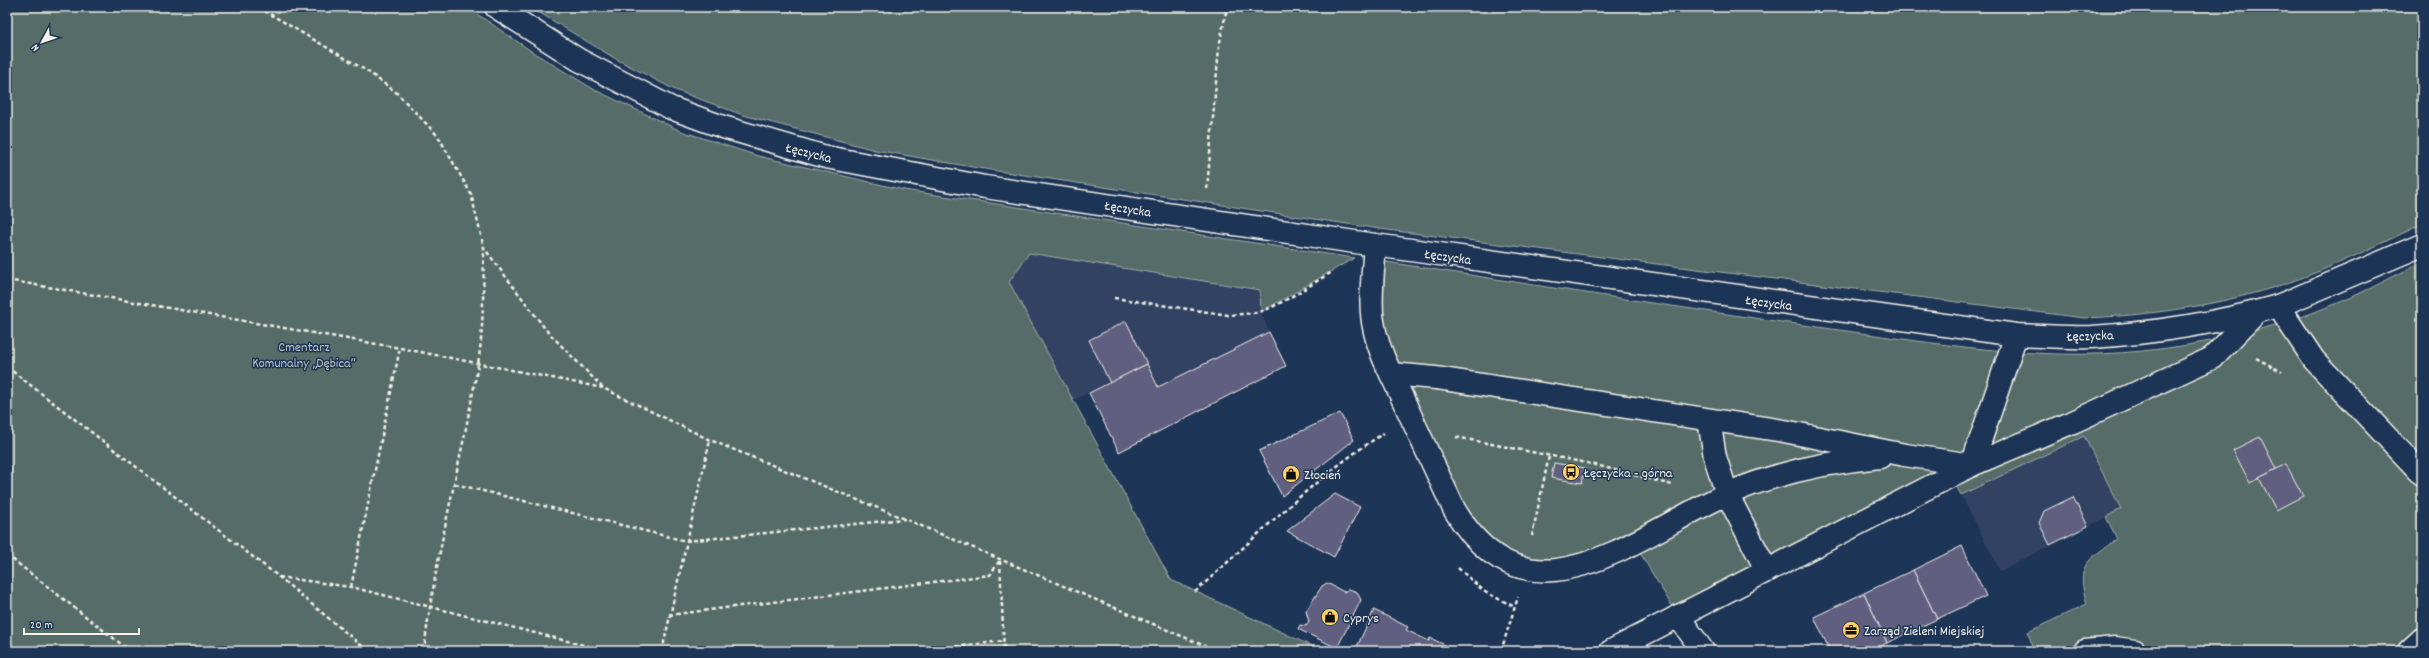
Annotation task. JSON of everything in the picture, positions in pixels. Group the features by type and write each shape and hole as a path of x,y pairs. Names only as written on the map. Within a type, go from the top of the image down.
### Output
{"main road":[{"name":"Łęczycka","path":"496,7 579,60 671,108 771,142 826,157 985,187 1205,220 2016,335 2090,337 2161,330 2256,312 2278,306 2422,245"},
{"path":"1375,245 1371,319 1380,351 1454,508 1465,528 1485,548 1509,563 1526,569 1546,572 1566,570 1634,543 1727,494 1798,470 1852,460 1905,455"},
{"path":"2278,306 2314,360 2422,474"},
{"path":"1611,651 1972,465 2073,422 2212,358 2256,312"},
{"path":"1972,465 2016,335"},
{"path":"1391,374 1436,378 1784,431 1905,455 1972,465"},
{"path":"1709,420 1715,457 1727,494 1767,571"},
{"path":"1678,616 1703,651"},
{"path":"2409,651 2422,639"},
{"path":"2086,651 2115,648 2135,651"}],"path":[{"path":"258,7 367,71 397,93 438,136 471,194 484,248 482,322 478,363 455,484 429,606 424,651"},
{"path":"1205,220 1219,47 1227,7"},
{"path":"484,248 547,330 603,388"},
{"path":"1114,298 1228,315 1247,314 1261,312 1334,270"},
{"path":"7,280 400,348 603,388 710,440 905,519 1217,651"},
{"path":"351,587 400,348"},
{"path":"2249,361 2255,358 2288,376"},
{"path":"7,367 279,577 368,651"},
{"path":"662,651 710,440"},
{"path":"455,484 686,541 905,519"},
{"path":"2412,500 2422,511"},
{"path":"7,554 130,651"},
{"path":"669,615 990,575 1000,560"},
{"path":"1000,560 1004,651"},
{"path":"279,577 351,587 607,651"},
{"path":"921,651 1004,641"}],"shaded area":[{"path":"1029,253 1261,291 1261,312 1269,332 1158,387 1147,364 1072,401 1009,282"},
{"path":"2084,435 2121,510 2000,571 1961,495"}],"green space":[{"name":"Cmentarz Komunalny „Dębica”","path":"7,7 467,7 534,53 595,90 681,131 758,156 904,190 1354,258 1261,312 1260,290 1029,253 1009,282 1171,580 1322,651 7,651"},
{"path":"530,7 2422,7 2422,224 2305,277 2243,296 2180,309 2084,318 1380,229 978,168 875,150 743,115 675,90 616,59"},
{"path":"1374,260 1660,304 1909,340 2025,353 2064,354 2103,354 2142,351 2222,339 2274,325 2325,308 2350,298 2422,262 2422,651 2034,651 2028,632 2087,604 2082,580 2086,565 2098,553 2117,539 2106,517 2121,509 2084,436 1961,495 1951,476 1678,616 1634,543 1566,570 1480,544 1391,374"}],"building":[{"path":"1126,321 1147,364 1110,383 1089,340"},
{"path":"1269,332 1286,366 1119,452 1089,393 1147,364 1158,387"},
{"name":"Złocień","path":"1340,413 1354,440 1282,496 1259,451"},
{"path":"2260,437 2276,469 2250,483 2233,450"},
{"path":"1554,463 1585,468 1582,483 1551,478"},
{"path":"2286,464 2303,496 2276,510 2259,478"},
{"name":"Złocień","path":"1335,494 1360,507 1334,557 1287,531"},
{"path":"2073,497 2088,526 2050,545 2039,523 2044,511"},
{"path":"1962,546 1986,596 1937,619 1913,570"},
{"path":"1913,570 1937,619 1887,643 1864,593"},
{"name":"Cyprys","path":"1327,583 1344,592 1349,589 1357,592 1361,600 1337,648 1298,629 1300,625 1306,626 1309,622 1306,611 1322,586"},
{"name":"Zarząd Zieleni Miejskiej","path":"1864,593 1887,643 1870,651 1830,651 1814,617"},
{"path":"1374,610 1408,627 1406,630 1429,641 1430,638 1458,651 1355,651"}],"place":[{"name":"Łęczycka - górna","path":"1571,472"},
{"name":"Złocień","path":"1291,474"},
{"name":"Cyprys","path":"1330,617"},
{"name":"Zarząd Zieleni Miejskiej","path":"1851,630"}]}
